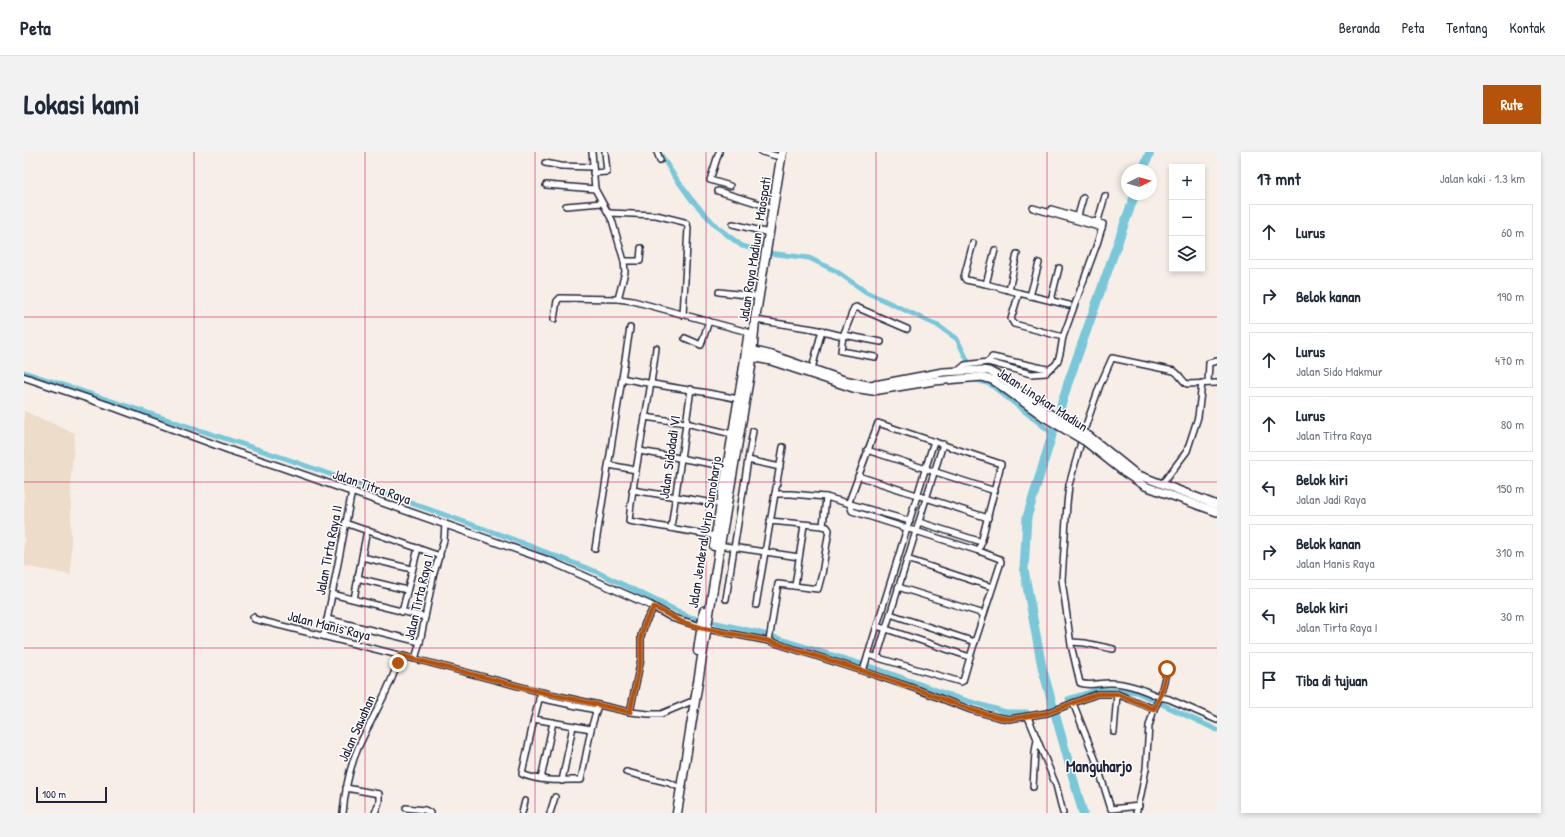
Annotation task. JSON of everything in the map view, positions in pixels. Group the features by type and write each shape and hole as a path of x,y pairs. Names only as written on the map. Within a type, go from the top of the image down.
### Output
{"highway":[{"name":"Jalan Raya Madiun - Maospati","path":"750,353 778,153"},
{"name":"Jalan Raya Madiun - Maospati","path":"750,353 748,332 754,296 764,253 765,232 771,207"},
{"name":"Jalan Jenderal Urip Sumoharjo","path":"678,813 706,622 721,504 738,399 750,353"},
{"name":"Jalan Jenderal Urip Sumoharjo","path":"717,542 750,353"},
{"name":"Jalan Jenderal Urip Sumoharjo","path":"672,813 690,702 706,622"}],"main road":[{"name":"Jalan Lingkar Madiun","path":"750,353 772,355 844,380 867,385 940,380 962,372 982,374 989,371 1002,378 1046,415 1087,439 1130,470 1145,478 1217,505"},
{"name":"Jalan Lingkar Madiun","path":"750,353 853,388 867,391 886,390 906,382"},
{"name":"Jalan Lingkar Madiun","path":"1087,439 1135,481 1217,512"}],"street":[{"path":"592,152 592,167 595,188 602,203 609,213 615,228 624,261 625,272 618,299"},
{"path":"593,173 607,172 605,152"},
{"path":"657,152 660,160"},
{"path":"719,152 710,180 730,186"},
{"path":"762,152 778,153"},
{"path":"545,163 561,166 592,167"},
{"path":"546,185 595,188"},
{"path":"718,191 771,207"},
{"path":"962,372 973,364 988,362 1031,374 1042,374 1055,365 1099,225 1105,196"},
{"path":"1077,218 1083,198"},
{"path":"566,206 602,203"},
{"path":"1059,211 1061,204"},
{"path":"1033,208 1077,218"},
{"path":"1051,209 1099,225"},
{"path":"609,213 656,215 687,224 688,240 683,315"},
{"path":"733,224 765,232"},
{"path":"973,243 964,277 966,280 1069,305"},
{"path":"624,261 640,261 641,248"},
{"path":"986,284 995,250"},
{"path":"1008,290 1017,254"},
{"path":"1030,296 1039,263"},
{"path":"1051,300 1059,268"},
{"path":"719,292 754,296"},
{"path":"1019,292 1011,320 1014,324 1063,337"},
{"path":"554,319 557,301 560,298 618,299 633,301 748,332"},
{"path":"875,357 841,351 844,335 854,308 856,307 907,329"},
{"path":"755,320 822,330 881,342"},
{"path":"686,338 701,345 709,321"},
{"path":"595,550 630,328"},
{"path":"812,369 822,330"},
{"path":"656,348 652,384 632,490 629,521 671,528 734,547 798,557"},
{"path":"988,362 992,357 1048,369"},
{"path":"1217,383 1187,384 1178,373 1174,371 1114,358 1110,360 1085,428 1069,485 1062,580 1071,642 1080,683 1087,685 1112,682 1126,684 1160,698 1169,699 1217,720"},
{"path":"1208,383 1209,363 1217,361"},
{"path":"1016,370 1018,362"},
{"name":"Jalan Titra Raya","path":"24,376 235,452 352,491 550,561 654,607 673,618 706,622"},
{"path":"622,378 652,384 691,389 738,399"},
{"path":"1162,484 1187,451 1198,417 1202,383"},
{"name":"Jalan Sidodadi VI","path":"671,528 691,389"},
{"path":"645,417 732,434"},
{"path":"868,657 878,657 961,682 963,681 1001,560 979,551 852,511 849,502 878,423 1000,463 1002,467 979,551"},
{"path":"726,599 753,431"},
{"path":"863,670 908,529 917,494 934,441"},
{"path":"878,657 885,629 942,444"},
{"path":"756,605 783,447"},
{"path":"867,450 934,470 995,491"},
{"path":"640,451 712,464 727,469"},
{"path":"748,460 780,467"},
{"path":"608,465 636,470"},
{"path":"858,476 988,518"},
{"path":"632,490 721,504"},
{"name":"Jalan Tirta Raya II","path":"324,636 352,491"},
{"path":"775,494 826,497 849,502 910,521"},
{"path":"823,526 826,497"},
{"path":"769,636 778,584 816,590 819,588 829,530 827,527 823,526 770,521"},
{"path":"919,522 982,542"},
{"path":"345,523 440,556"},
{"name":"Jalan Tirta Raya I","path":"400,655 415,659 420,642 434,572 444,540 445,524"},
{"path":"795,586 798,557 804,525"},
{"path":"354,600 367,530"},
{"path":"402,612 418,548"},
{"path":"362,557 412,569"},
{"path":"907,559 992,587"},
{"path":"357,578 407,590"},
{"path":"898,588 984,614"},
{"path":"332,594 425,617"},
{"path":"630,712 641,659 641,636 645,623 654,607"},
{"path":"890,614 975,642"},
{"name":"Jalan Manis Raya","path":"254,617 254,619 400,655"},
{"path":"327,619 420,642"},
{"path":"706,622 769,636 985,714 1009,719 1047,713 1097,694 1117,694 1155,708"},
{"path":"877,626 970,656"},
{"path":"1071,642 1085,643 1113,649"},
{"name":"Jalan Sawahan","path":"343,813 347,780 358,749 376,713 400,655"},
{"path":"415,659 540,695 597,708 661,714 690,702"},
{"path":"1136,813 1146,769 1149,726 1160,698 1167,669"},
{"path":"1114,732 1117,694"},
{"path":"540,695 522,774 541,779 562,781 581,780 591,729 597,708"},
{"path":"1073,703 1096,761 1111,809 1138,806"},
{"path":"1034,732 1035,716"},
{"path":"1028,717 1056,785 1063,813"},
{"path":"534,719 591,729"},
{"path":"541,779 553,722"},
{"path":"562,781 573,726"},
{"path":"1033,788 1037,740"},
{"path":"626,772 670,783 676,786"},
{"path":"346,788 379,794 379,802 375,813"},
{"path":"550,813 556,797"},
{"path":"522,813 525,801"},
{"path":"406,808 425,810 430,813"}],"shaded area":[{"path":"24,411 75,433 71,477 71,575 24,566"}],"waterway":[{"path":"659,152 691,199 717,227 742,246 769,253 809,258 836,271 866,292 937,325 957,339 977,380 990,384 1052,433"},
{"path":"1145,164 1150,152"},
{"path":"1083,813 1042,667 1024,570 1027,517 1068,383 1133,200"},
{"path":"24,372 287,459 507,537 597,572 690,617 757,632 881,670 961,699 1006,712 1027,712"},
{"path":"1068,699 1097,690 1136,692 1217,730"}],"district":[{"name":"Manguharjo","path":"1099,766"}],"route":[{"path":"398,663 400,655 541,692 630,712 641,659 641,636 645,623 654,607 682,622 702,628 769,641 919,690 971,710 1009,719 1047,713 1097,694 1109,693 1125,696 1154,709 1160,697 1167,669"}]}
